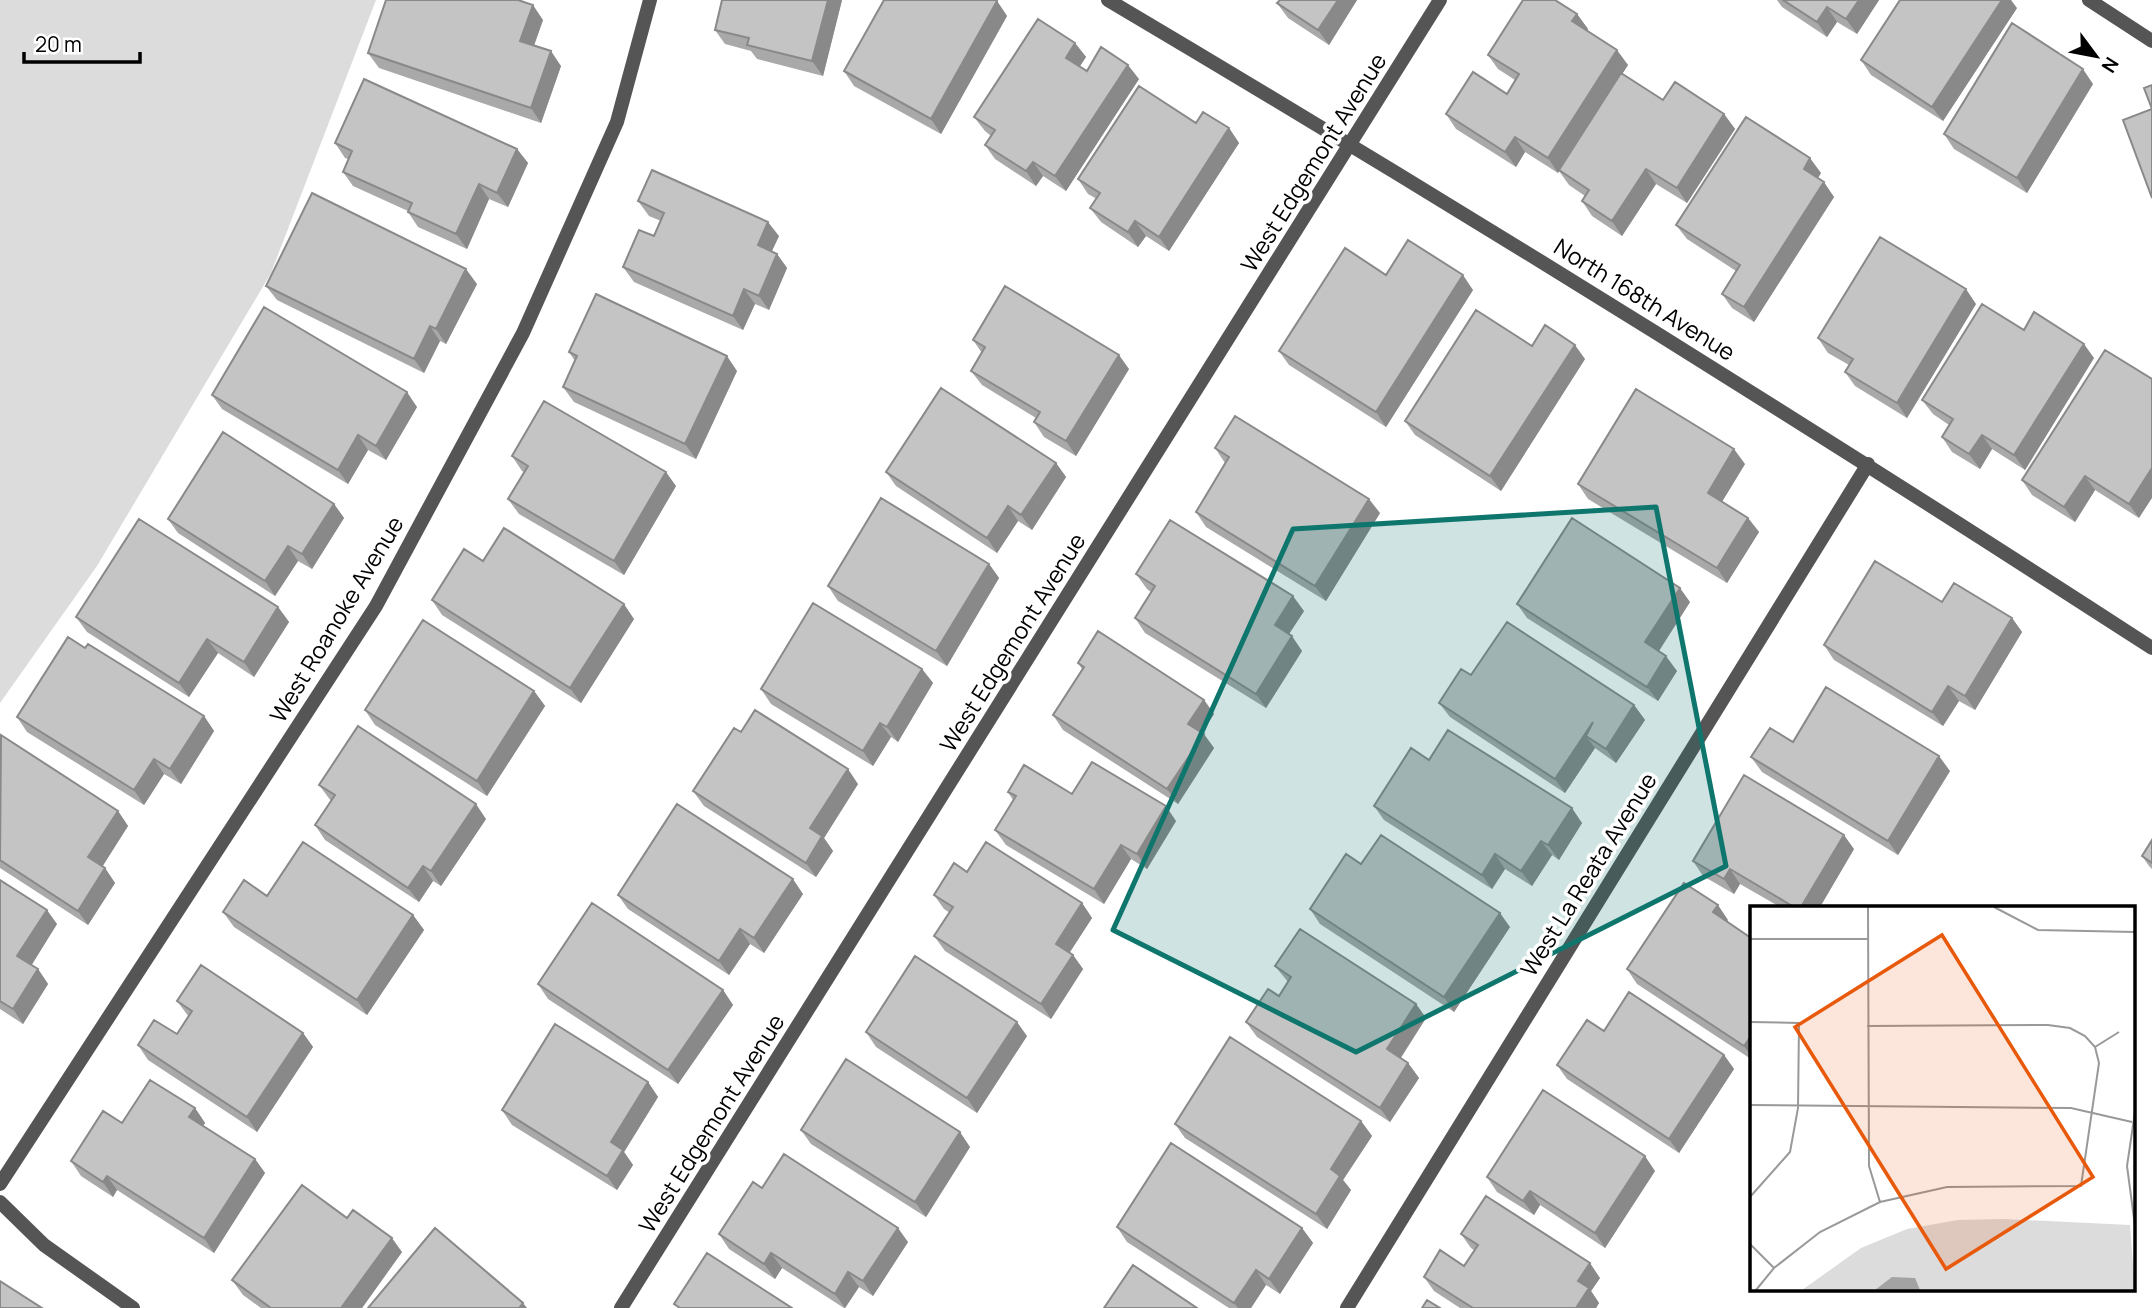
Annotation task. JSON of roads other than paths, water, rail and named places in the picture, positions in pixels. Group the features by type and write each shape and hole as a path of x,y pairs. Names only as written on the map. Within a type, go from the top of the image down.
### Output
{"street":[{"name":"West Roanoke Avenue","path":"0,1184 376,607 529,321 617,122 650,0"},
{"name":"North 168th Avenue","path":"1108,0 1351,144 1868,464 2152,648"},
{"name":"West Edgemont Avenue","path":"621,1308 1440,0"},
{"path":"2089,0 2152,41"},
{"name":"West La Reata Avenue","path":"1347,1308 1868,464"},
{"path":"0,1202 44,1245 133,1308"}]}
